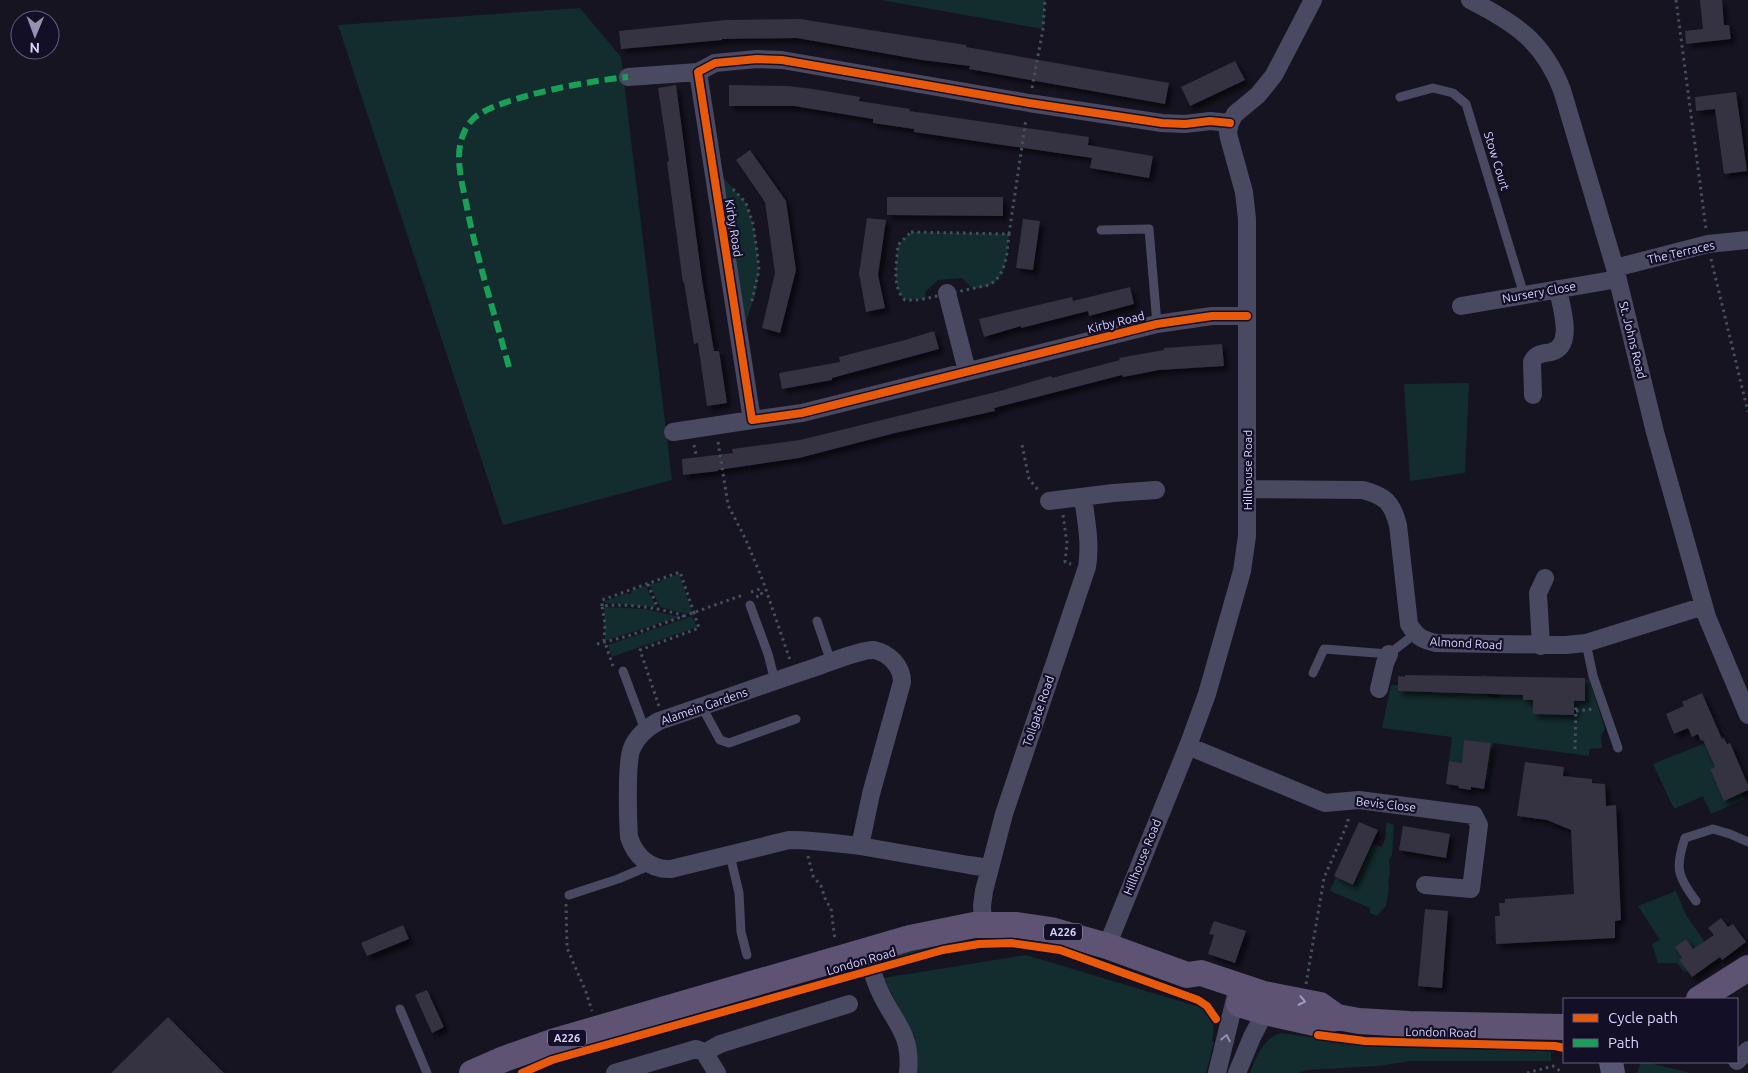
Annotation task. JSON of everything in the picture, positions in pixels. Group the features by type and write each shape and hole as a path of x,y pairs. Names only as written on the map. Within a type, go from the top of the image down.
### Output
{"main road":[{"name":"London Road","path":"472,1073 504,1059 555,1041 866,950 942,930 983,924 1017,924 1051,930 1107,946 1188,975 1197,989 1236,994 1265,1003 1320,1005 1337,1016 1359,1021 1409,1024 1563,1027"},
{"path":"1701,998 1748,968"}],"street":[{"path":"628,77 698,72 715,63 724,62 757,59 795,61 1029,103 1162,123 1185,124 1210,121 1230,123 1235,114 1258,95 1274,75 1313,0"},
{"name":"St. Johns Road","path":"1470,0 1499,15 1525,35 1545,56 1555,72 1617,273 1655,432 1704,606 1713,634 1748,715"},
{"name":"Kirby Road","path":"698,72 752,420"},
{"name":"Hillhouse Road","path":"1107,946 1188,746 1207,694 1242,571 1247,542 1246,207 1244,192 1229,138 1230,123"},
{"name":"The Terraces","path":"1617,273 1708,244 1748,240"},
{"name":"Nursery Close","path":"1461,306 1558,289 1617,273"},
{"path":"1533,395 1532,362 1534,358 1538,354 1557,350 1563,345 1565,337 1558,289"},
{"path":"947,293 967,371"},
{"name":"Kirby Road","path":"673,432 802,413 1157,324 1212,316 1246,316"},
{"name":"Almond Road","path":"1247,489 1363,490 1378,494 1388,502 1395,512 1398,525 1406,613 1409,624 1415,634 1423,640 1436,643 1541,646 1586,643 1704,606"},
{"path":"1051,501 1156,490"},
{"name":"Tollgate Road","path":"983,924 983,898 989,868 1016,777 1087,566 1089,542 1083,497"},
{"path":"1541,646 1538,593 1545,578"},
{"name":"Alamein Gardens","path":"651,865 636,852 630,840 629,830 631,752 635,742 645,730 659,721 702,707 773,677 873,650 893,660 902,676 899,698 871,794 860,846"},
{"path":"1379,689 1389,654"},
{"name":"Bevis Close","path":"1188,746 1325,803 1359,800 1474,815 1479,825 1471,889 1425,885"},
{"path":"651,865 658,868 671,869 789,840 807,840 860,846 989,868"},
{"path":"866,950 879,990 896,1018 906,1040 908,1073"},
{"path":"1217,1073 1236,994"},
{"path":"1237,1073 1265,1003"},
{"path":"707,1055 711,1049 720,1044 849,1004"},
{"path":"615,1073 696,1049 701,1050 707,1055 717,1073"},
{"path":"1738,1061 1748,1050"},
{"path":"1728,1073 1736,1063"}],"lane":[{"name":"Stow Court","path":"1400,98 1433,88 1453,92 1466,104 1524,295"},
{"path":"1101,230 1149,229 1157,324"},
{"path":"750,605 768,654 773,677"},
{"path":"817,621 832,662"},
{"path":"1313,673 1324,649 1389,654 1415,634"},
{"path":"1586,643 1593,676 1618,748"},
{"path":"619,672 645,730"},
{"path":"702,707 720,740 729,743 796,719"},
{"path":"1696,901 1682,882 1678,858 1685,838 1713,829 1748,842"},
{"path":"730,855 739,893 741,932 747,955"},
{"path":"569,895 618,879 651,865"},
{"path":"400,1010 427,1073"}],"path":[{"path":"1676,0 1708,244 1748,412"},
{"path":"911,232 1009,234 1005,265 997,281 990,285 947,293 919,300 905,300 901,296 897,285 898,245 904,237 911,232"},
{"path":"718,438 728,505 746,540 763,581 792,665 773,677"},
{"path":"1022,445 1030,479 1036,488 1051,501 1066,538 1066,562 1077,566"},
{"path":"619,672 604,642 605,624 602,600 680,572 699,628 640,650 661,711"},
{"path":"648,584 658,609"},
{"path":"597,644 613,641 760,590 761,595 744,601 746,607 750,605"},
{"path":"602,606 658,609 684,617"},
{"path":"1576,705 1576,749"},
{"path":"1576,710 1596,709 1604,706"},
{"path":"1306,986 1324,878 1348,822 1347,801"},
{"path":"808,850 808,859 813,876 821,886 826,900 832,909 836,945"},
{"path":"569,895 566,897 566,946 586,992 592,1014"},
{"path":"1527,1073 1553,1066 1563,1073"}],"green space":[{"path":"881,0 1045,0 1043,29"},
{"path":"580,8 621,57 672,480 503,525 338,25"},
{"path":"713,166 746,203 753,224 759,270 755,295 740,340"},
{"path":"911,232 1009,234 1005,266 999,278 993,284 973,289 962,278 938,280 925,292 926,299 905,300 896,281 898,245"},
{"path":"1469,383 1465,473 1410,481 1404,384"},
{"path":"679,574 692,612 687,614 660,607 650,585"},
{"path":"646,586 656,607 604,603 605,601 632,593 631,591"},
{"path":"604,608 645,609 680,617 607,640 605,639"},
{"path":"692,616 697,627 612,657 608,645"},
{"path":"1483,675 1486,675 1485,692 1488,693 1489,697 1499,698 1500,693 1523,695 1589,679 1605,729 1601,736 1602,748 1589,749 1589,756 1493,743 1488,780 1485,780 1463,760 1462,763 1449,761 1452,737 1382,728 1391,685 1398,685 1398,691 1479,693 1482,692"},
{"path":"1723,736 1724,738 1706,746 1713,764 1736,758 1710,769 1719,789 1727,786 1732,797 1742,793 1745,799 1711,814 1703,796 1674,809 1653,764"},
{"path":"1387,822 1394,825 1392,855 1389,860 1389,887 1386,906 1377,916 1370,913 1370,908 1330,891 1336,877 1354,885 1372,844 1382,847"},
{"path":"1676,891 1686,915 1709,948 1694,950 1686,939 1675,947 1682,958 1680,960 1688,971 1685,973 1677,963 1658,963 1652,944 1660,940 1638,906"},
{"path":"963,936 969,941 946,945 878,964 878,961"},
{"path":"1026,955 1206,1009 1213,1024 1212,1041 1214,1042 1206,1073 914,1073 915,1037 883,978"},
{"path":"1282,1033 1349,1043 1412,1048 1551,1051 1551,1061 1411,1061 1379,1066 1307,1070 1298,1073 1250,1073 1262,1048 1270,1038"},
{"path":"1641,1063 1649,1063 1691,1073 1637,1073"}],"building":[{"path":"1700,0 1722,0 1724,25 1729,25 1731,39 1686,44 1685,31 1703,29"},
{"path":"800,19 966,45 966,47 1169,83 1165,104 969,69 970,66 922,60 797,38 722,39 621,49 619,31 726,20"},
{"path":"1235,61 1245,80 1190,106 1181,87"},
{"path":"676,85 702,280 714,351 719,351 727,403 707,406 698,343 694,344 683,283 667,162 669,161 658,88"},
{"path":"729,85 787,86 813,89 860,97 859,101 910,109 909,111 1089,137 1088,145 1153,156 1149,178 1090,168 1092,158 914,132 914,129 873,123 873,119 794,106 729,106"},
{"path":"1736,92 1747,171 1724,174 1715,109 1696,111 1695,97"},
{"path":"750,150 786,201 796,270 780,333 762,328 775,273 765,202 736,160"},
{"path":"887,197 1003,197 1003,216 887,215"},
{"path":"867,218 886,220 878,275 885,308 866,312 859,274"},
{"path":"1023,219 1040,221 1033,270 1016,268"},
{"path":"1130,287 1134,304 1089,316 1088,311 1021,328 1021,326 984,337 979,319 1072,297 1073,301"},
{"path":"934,331 939,349 832,378 832,380 782,389 779,373 840,362 839,357"},
{"path":"1222,344 1224,366 1159,370 1123,377 1122,375 994,408 995,411 895,433 799,458 683,475 682,459 733,453 732,449 800,440 1000,391 1051,376 1052,378 1120,360 1119,358 1164,350 1164,348"},
{"path":"1405,675 1585,678 1585,701 1574,701 1574,715 1533,714 1533,700 1523,700 1523,695 1398,691 1398,676 1405,677"},
{"path":"1702,693 1722,739 1724,738 1727,744 1730,743 1748,785 1748,790 1724,801 1710,769 1715,767 1703,740 1701,741 1698,734 1692,737 1688,728 1674,734 1666,714 1684,706 1682,702"},
{"path":"1464,740 1491,743 1484,789 1471,787 1471,790 1446,784 1449,761 1462,763"},
{"path":"1525,762 1564,767 1563,776 1592,779 1592,783 1605,784 1606,806 1616,805 1621,920 1615,921 1615,938 1496,944 1495,916 1500,916 1499,903 1505,903 1505,899 1574,894 1571,830 1547,820 1517,816"},
{"path":"1359,822 1378,830 1353,885 1334,876"},
{"path":"1403,826 1450,834 1446,858 1399,850"},
{"path":"1425,909 1448,911 1442,988 1418,986"},
{"path":"1721,918 1728,927 1733,924 1746,942 1722,960 1720,957 1692,977 1679,960 1682,958 1675,947 1686,939 1693,949 1714,935 1708,928"},
{"path":"1214,921 1246,931 1235,963 1208,954 1214,935 1209,934"},
{"path":"403,925 409,939 367,956 361,943"},
{"path":"427,990 444,1027 432,1033 415,995"},
{"path":"168,1017 224,1073 111,1073"}],"marked path":[{"path":"509,367 477,252 462,185 459,157 464,132 473,119 485,111 502,104 546,91 628,77"}],"cycle path":[{"path":"1230,123 1210,121 1185,124 1162,123 1029,103 782,60 757,59 715,63 698,72 752,420 802,413 1157,324 1212,316 1247,316"},
{"path":"522,1073 552,1060 943,950 979,944 1011,943 1060,950 1198,1000 1207,1006 1216,1019"},
{"path":"1318,1035 1365,1041 1555,1046 1563,1048"}]}
